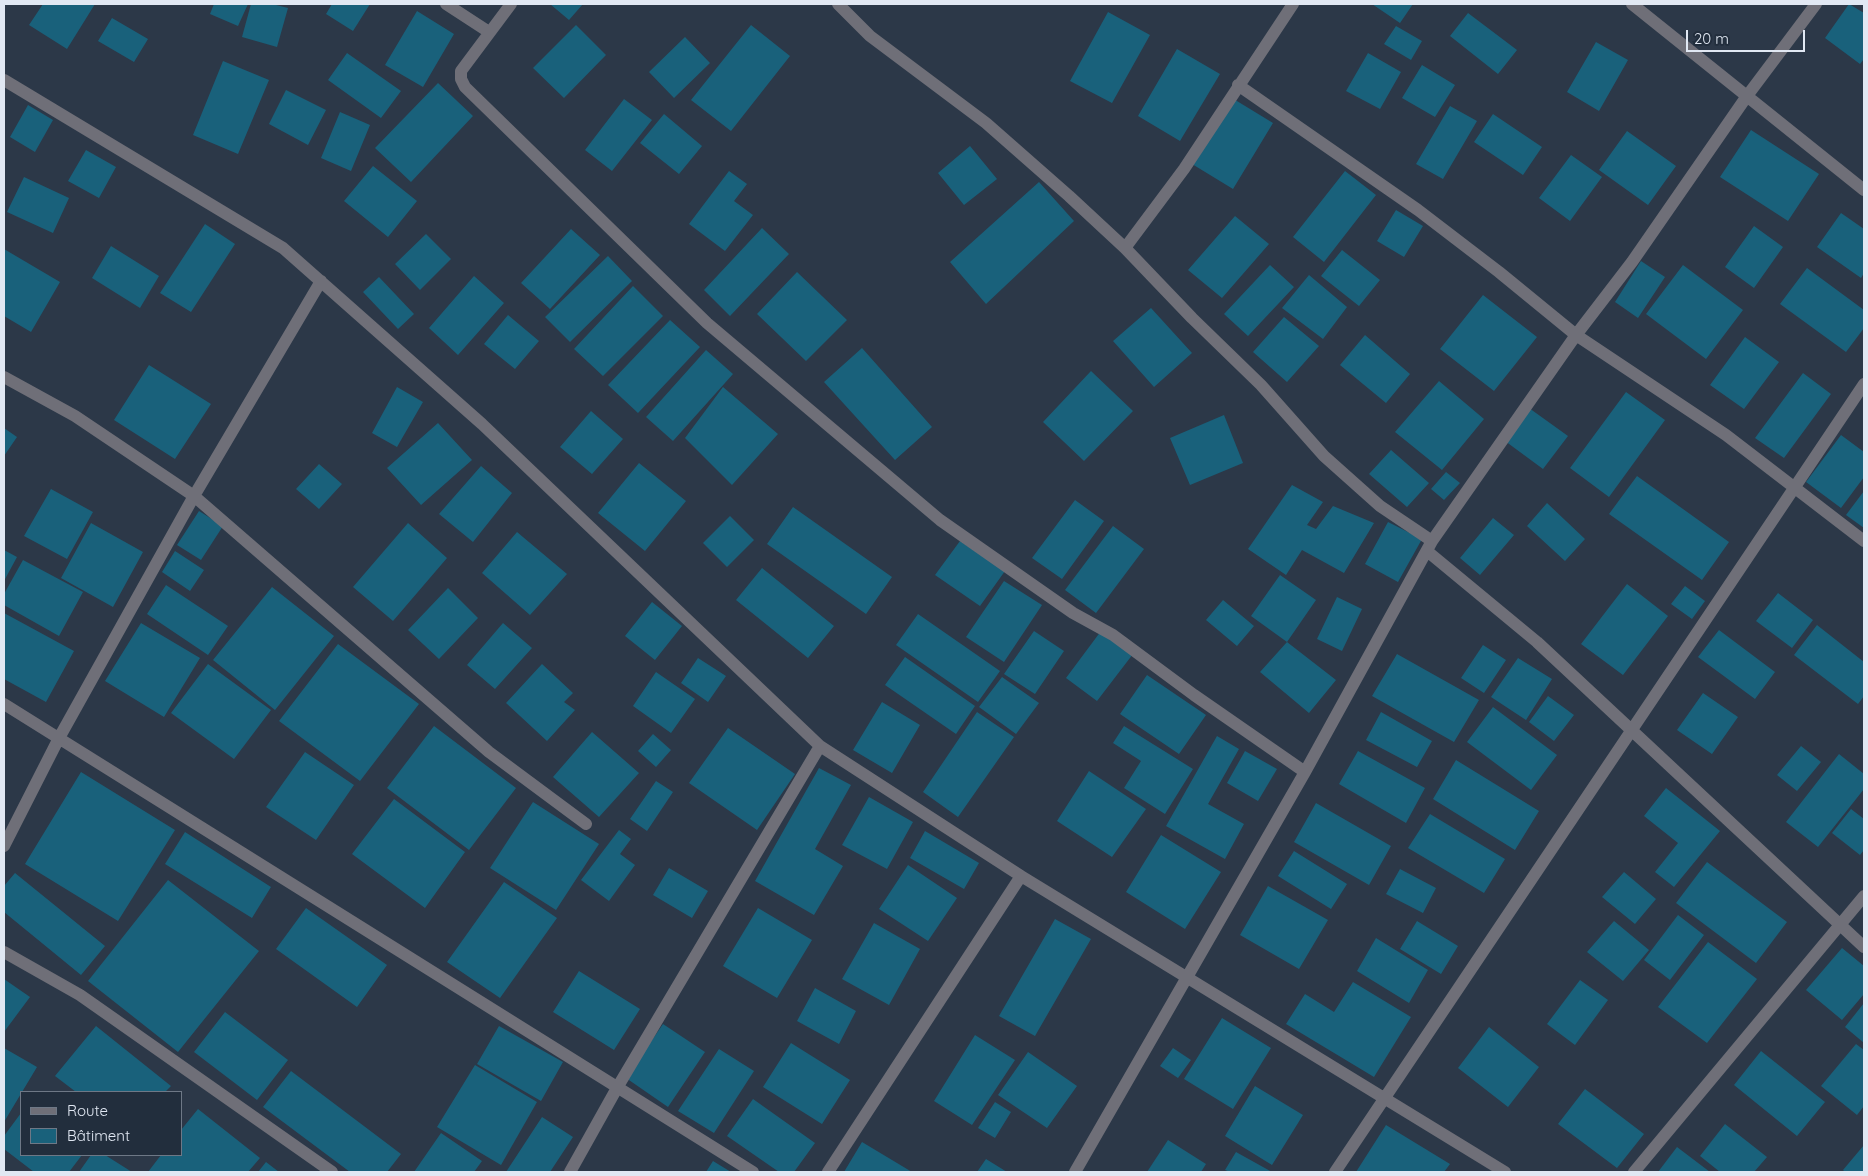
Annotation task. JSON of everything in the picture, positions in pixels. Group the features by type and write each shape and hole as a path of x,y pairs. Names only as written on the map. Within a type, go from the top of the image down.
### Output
{"street":[{"path":"446,4 489,32"},
{"path":"510,4 462,71 461,79 465,86 707,323 940,520 1073,613 1113,635 1194,695 1305,772"},
{"path":"838,4 870,36 986,123 1125,248 1192,318 1261,385 1324,456 1380,506 1430,546 1537,642 1864,947"},
{"path":"1125,248 1184,169 1293,4"},
{"path":"1632,4 1864,190"},
{"path":"1075,1172 1305,772 1430,546 1576,335 1632,262 1747,96 1816,4"},
{"path":"4,80 283,248 482,424 820,746 1021,876 1505,1172"},
{"path":"1238,85 1418,210 1500,272 1576,335 1726,435 1864,541"},
{"path":"4,846 59,738 194,496 321,281"},
{"path":"4,377 75,416 194,496 489,752 586,824"},
{"path":"1335,1172 1864,384"},
{"path":"4,704 753,1172"},
{"path":"570,1172 616,1088 820,746"},
{"path":"828,1172 1021,876"},
{"path":"1634,1172 1864,896"},
{"path":"4,952 80,995 332,1172"}],"building":[{"path":"43,4 95,4 67,49 29,25"},
{"path":"214,4 248,4 238,26 210,14"},
{"path":"251,4 272,4 288,8 277,47 242,37"},
{"path":"332,4 370,4 353,31 326,14"},
{"path":"550,4 583,4 569,20"},
{"path":"1372,4 1413,4 1400,23"},
{"path":"1849,4 1864,13 1864,59 1860,64 1825,38"},
{"path":"417,11 454,34 423,87 385,65"},
{"path":"1108,12 1150,35 1112,103 1070,81"},
{"path":"1468,13 1517,50 1498,74 1450,36"},
{"path":"112,18 148,39 134,62 98,41"},
{"path":"576,25 606,55 564,98 533,68"},
{"path":"751,25 790,56 731,131 691,100"},
{"path":"1396,26 1422,41 1411,60 1384,44"},
{"path":"685,37 710,63 674,98 649,72"},
{"path":"1596,42 1628,60 1599,111 1567,92"},
{"path":"1177,49 1220,74 1180,141 1138,116"},
{"path":"347,53 401,91 381,118 328,80"},
{"path":"1368,53 1401,72 1380,109 1346,91"},
{"path":"223,61 269,80 238,154 193,135"},
{"path":"1422,65 1455,85 1435,117 1402,98"},
{"path":"438,83 473,116 411,182 375,148"},
{"path":"286,90 326,110 308,145 269,124"},
{"path":"1232,98 1273,123 1233,189 1192,164"},
{"path":"624,99 652,120 612,171 585,150"},
{"path":"28,105 53,120 35,152 10,137"},
{"path":"1450,106 1477,121 1443,179 1416,164"},
{"path":"340,112 370,125 351,171 321,158"},
{"path":"664,114 702,146 679,174 640,143"},
{"path":"1493,114 1542,147 1523,175 1474,142"},
{"path":"1751,130 1819,174 1788,221 1720,177"},
{"path":"1627,131 1676,166 1648,205 1599,170"},
{"path":"970,146 997,179 964,205 938,173"},
{"path":"86,150 116,167 99,198 68,181"},
{"path":"1571,155 1602,177 1570,221 1539,198"},
{"path":"373,166 417,201 388,237 344,201"},
{"path":"729,171 747,184 734,201 753,215 725,251 689,224"},
{"path":"1345,171 1376,195 1324,262 1293,237"},
{"path":"24,177 69,198 53,233 7,212"},
{"path":"1039,182 1074,221 986,304 950,262"},
{"path":"1396,210 1423,226 1404,257 1377,241"},
{"path":"1841,213 1864,229 1864,273 1861,278 1817,247"},
{"path":"1235,216 1269,244 1222,298 1188,270"},
{"path":"205,224 235,244 191,312 160,293"},
{"path":"1754,226 1783,247 1754,288 1725,267"},
{"path":"762,228 789,254 730,316 704,290"},
{"path":"571,229 600,255 550,309 521,283"},
{"path":"426,234 451,259 420,290 395,264"},
{"path":"111,246 159,276 140,308 92,278"},
{"path":"4,249 60,282 31,332 4,316"},
{"path":"1342,250 1380,280 1359,306 1321,276"},
{"path":"608,256 632,281 570,342 545,317"},
{"path":"1641,261 1665,277 1638,318 1615,302"},
{"path":"1270,265 1294,287 1248,336 1224,314"},
{"path":"1683,265 1743,310 1706,359 1646,314"},
{"path":"1807,268 1864,310 1864,328 1846,352 1780,304"},
{"path":"797,272 847,320 806,361 757,314"},
{"path":"1309,275 1347,307 1323,339 1282,308"},
{"path":"474,276 504,303 458,355 429,328"},
{"path":"379,277 414,314 398,329 363,292"},
{"path":"633,286 663,316 603,376 574,349"},
{"path":"1483,295 1537,337 1494,391 1440,349"},
{"path":"1151,308 1192,353 1154,387 1113,341"},
{"path":"508,315 539,341 515,369 484,344"},
{"path":"1284,317 1319,346 1287,382 1253,352"},
{"path":"670,320 700,347 638,413 608,385"},
{"path":"1365,335 1410,374 1386,403 1340,365"},
{"path":"1745,337 1779,362 1744,409 1710,385"},
{"path":"862,348 932,427 895,460 824,382"},
{"path":"706,350 733,374 673,441 646,417"},
{"path":"149,365 211,404 175,459 114,420"},
{"path":"1091,371 1133,411 1084,461 1043,422"},
{"path":"1803,373 1831,394 1784,458 1755,438"},
{"path":"1439,381 1484,419 1442,470 1395,432"},
{"path":"397,387 423,402 397,447 372,433"},
{"path":"723,387 778,434 732,485 685,438"},
{"path":"1626,392 1665,420 1609,497 1570,468"},
{"path":"1529,408 1568,436 1543,469 1505,441"},
{"path":"591,411 623,439 592,474 560,447"},
{"path":"1224,415 1243,463 1190,485 1170,438"},
{"path":"438,423 472,460 421,505 387,468"},
{"path":"4,428 17,437 4,456"},
{"path":"1841,435 1864,452 1864,477 1841,508 1806,482"},
{"path":"1391,450 1429,483 1407,507 1369,474"},
{"path":"639,463 686,501 645,551 598,513"},
{"path":"319,464 342,484 319,509 296,489"},
{"path":"481,466 512,493 473,542 439,514"},
{"path":"1446,472 1460,483 1444,500 1431,489"},
{"path":"1637,476 1729,542 1702,580 1609,514"},
{"path":"1292,485 1323,502 1307,525 1316,529 1333,506 1374,523 1344,573 1302,550 1286,575 1248,549"},
{"path":"51,489 93,512 67,559 24,536"},
{"path":"1864,491 1864,528 1846,515"},
{"path":"1075,500 1104,521 1062,579 1032,558"},
{"path":"1547,503 1585,539 1565,561 1527,526"},
{"path":"793,507 892,577 866,614 767,544"},
{"path":"199,511 223,526 201,560 177,545"},
{"path":"730,516 754,540 727,567 703,543"},
{"path":"1493,518 1514,535 1480,575 1460,558"},
{"path":"1388,522 1422,539 1398,582 1365,564"},
{"path":"91,523 143,552 113,607 61,578"},
{"path":"408,523 447,558 393,621 353,587"},
{"path":"1113,526 1144,549 1096,613 1065,590"},
{"path":"517,532 567,574 530,615 482,573"},
{"path":"960,541 1005,571 980,606 935,575"},
{"path":"4,550 17,557 4,581"},
{"path":"175,551 204,570 190,591 162,572"},
{"path":"23,560 83,592 59,636 4,605 4,594"},
{"path":"762,568 834,626 808,658 736,600"},
{"path":"1280,575 1316,600 1287,642 1251,616"},
{"path":"1004,581 1042,605 1004,662 966,637"},
{"path":"1627,584 1668,616 1623,675 1581,644"},
{"path":"166,585 228,626 208,655 147,614"},
{"path":"1685,586 1705,601 1692,619 1671,604"},
{"path":"272,587 334,636 275,710 213,660"},
{"path":"448,588 478,618 439,659 408,630"},
{"path":"1778,593 1813,620 1792,648 1756,621"},
{"path":"1337,597 1362,609 1342,651 1317,639"},
{"path":"1223,600 1254,626 1237,646 1206,620"},
{"path":"652,602 682,626 655,660 625,636"},
{"path":"4,613 74,651 46,702 4,679"},
{"path":"918,614 1000,671 978,702 896,645"},
{"path":"141,623 200,658 164,717 105,681"},
{"path":"503,623 532,648 495,689 467,665"},
{"path":"1817,625 1864,662 1864,696 1858,704 1794,655"},
{"path":"1719,630 1775,672 1755,699 1698,657"},
{"path":"1034,631 1064,651 1035,694 1004,674"},
{"path":"1101,631 1133,654 1097,701 1066,678"},
{"path":"1287,642 1336,680 1309,713 1260,672"},
{"path":"338,644 419,704 360,781 279,721"},
{"path":"1483,645 1506,660 1484,693 1461,678"},
{"path":"1397,654 1479,700 1454,742 1372,696"},
{"path":"905,657 975,706 956,734 885,685"},
{"path":"698,658 726,676 708,702 681,683"},
{"path":"1518,658 1552,679 1526,720 1491,697"},
{"path":"208,664 271,710 234,759 171,713"},
{"path":"542,664 573,693 564,702 575,710 547,741 506,703"},
{"path":"656,672 695,699 671,733 633,706"},
{"path":"1147,675 1206,715 1179,754 1120,714"},
{"path":"1002,677 1039,703 1016,734 979,707"},
{"path":"1703,693 1738,717 1712,754 1677,730"},
{"path":"1548,696 1574,715 1554,741 1529,722"},
{"path":"882,702 920,725 892,773 853,750"},
{"path":"1493,707 1557,755 1531,790 1467,742"},
{"path":"977,712 1014,737 958,817 923,792"},
{"path":"1381,712 1432,741 1417,767 1366,740"},
{"path":"434,726 516,788 469,850 387,788"},
{"path":"1124,726 1193,769 1165,814 1124,788 1141,761 1113,743"},
{"path":"728,728 795,774 757,830 689,783"},
{"path":"592,732 639,773 599,817 553,777"},
{"path":"653,734 671,750 656,767 638,751"},
{"path":"1217,736 1239,749 1208,804 1244,824 1225,859 1166,826"},
{"path":"1801,746 1821,762 1797,791 1777,775"},
{"path":"1245,751 1277,769 1258,801 1227,783"},
{"path":"1358,751 1425,788 1406,823 1339,784"},
{"path":"305,752 354,785 316,840 266,807"},
{"path":"1839,754 1864,774 1864,789 1818,847 1786,822"},
{"path":"1456,760 1539,811 1515,850 1433,799"},
{"path":"819,768 851,785 815,849 843,866 814,915 755,881"},
{"path":"1089,771 1146,809 1112,857 1057,821"},
{"path":"81,772 175,830 118,921 25,864"},
{"path":"656,781 673,792 647,831 630,819"},
{"path":"1666,788 1720,831 1674,887 1655,872 1678,843 1644,816"},
{"path":"869,797 913,822 887,869 842,845"},
{"path":"394,799 465,852 425,908 352,854"},
{"path":"533,802 599,844 556,910 490,868"},
{"path":"1316,803 1391,846 1369,885 1294,842"},
{"path":"1851,809 1864,819 1864,850 1860,855 1832,833"},
{"path":"1430,814 1505,859 1484,893 1408,848"},
{"path":"619,830 631,839 620,854 635,865 609,901 581,880"},
{"path":"925,831 979,863 964,889 910,858"},
{"path":"185,832 271,887 252,918 165,864"},
{"path":"1161,835 1221,872 1185,929 1126,892"},
{"path":"1294,851 1347,884 1331,909 1278,876"},
{"path":"1707,862 1787,922 1756,963 1676,903"},
{"path":"908,865 957,898 928,941 879,909"},
{"path":"669,868 708,891 692,918 653,895"},
{"path":"1400,869 1436,888 1423,913 1386,894"},
{"path":"1624,872 1656,899 1635,924 1602,897"},
{"path":"15,873 105,946 81,975 4,912 4,886"},
{"path":"168,880 259,951 178,1052 88,981"},
{"path":"504,882 557,918 500,998 447,962"},
{"path":"1268,886 1328,920 1299,969 1240,935"},
{"path":"306,908 387,965 357,1007 276,949"},
{"path":"758,908 812,940 777,998 723,966"},
{"path":"1678,915 1704,935 1670,980 1644,960"},
{"path":"1055,919 1091,939 1035,1036 999,1016"},
{"path":"1417,921 1458,946 1441,974 1400,949"},
{"path":"1614,921 1649,950 1623,981 1587,952"},
{"path":"874,923 920,949 889,1005 842,979"},
{"path":"1376,938 1428,970 1409,1003 1357,971"},
{"path":"1708,942 1757,979 1707,1043 1658,1007"},
{"path":"1842,948 1864,966 1864,994 1842,1020 1806,990"},
{"path":"579,971 640,1009 614,1050 553,1012"},
{"path":"4,979 30,997 4,1032"},
{"path":"1580,980 1608,1000 1575,1045 1547,1024"},
{"path":"1353,982 1411,1017 1374,1077 1286,1024 1305,994 1334,1012"},
{"path":"815,988 856,1011 839,1044 797,1021"},
{"path":"1864,1003 1864,1043 1845,1027"},
{"path":"225,1012 288,1060 257,1100 194,1052"},
{"path":"1222,1018 1271,1048 1233,1109 1184,1079"},
{"path":"663,1024 705,1052 668,1107 626,1078"},
{"path":"96,1026 171,1086 166,1091 75,1091 55,1076"},
{"path":"499,1026 563,1062 541,1101 477,1064"},
{"path":"1489,1027 1539,1067 1508,1107 1458,1068"},
{"path":"975,1035 1015,1060 972,1125 934,1101"},
{"path":"791,1043 850,1080 822,1124 763,1087"},
{"path":"1856,1044 1864,1050 1864,1106 1857,1115 1821,1086"},
{"path":"4,1048 37,1067 23,1091 20,1091 20,1095 4,1122"},
{"path":"1173,1048 1191,1060 1178,1078 1160,1066"},
{"path":"719,1049 754,1071 714,1133 678,1111"},
{"path":"1761,1051 1825,1102 1797,1136 1734,1085"},
{"path":"1028,1052 1077,1086 1047,1128 998,1095"},
{"path":"475,1065 537,1102 501,1165 437,1127"},
{"path":"291,1071 401,1154 387,1172 350,1172 263,1107"},
{"path":"1255,1086 1303,1115 1272,1165 1225,1136"},
{"path":"1585,1089 1644,1134 1617,1168 1558,1124"},
{"path":"753,1099 815,1143 794,1172 779,1172 727,1136"},
{"path":"995,1102 1011,1112 995,1138 978,1128"},
{"path":"198,1109 260,1158 248,1172 148,1172 160,1156 182,1156 182,1129"},
{"path":"20,1114 20,1156 81,1156 69,1172 34,1172 4,1149 4,1136"},
{"path":"542,1117 573,1137 550,1172 506,1172"},
{"path":"1725,1124 1767,1157 1754,1172 1720,1172 1700,1156"},
{"path":"1386,1125 1450,1164 1444,1172 1356,1172"},
{"path":"441,1133 482,1161 474,1172 414,1172"},
{"path":"1168,1140 1206,1164 1201,1172 1147,1172"},
{"path":"862,1142 912,1172 844,1172"},
{"path":"1864,1145 1864,1172 1845,1172 1843,1170"},
{"path":"1677,1147 1710,1172 1658,1172"},
{"path":"1236,1152 1272,1172 1230,1172 1225,1170"},
{"path":"90,1156 107,1156 132,1172 79,1172"},
{"path":"986,1159 1007,1172 977,1172"},
{"path":"713,1161 731,1172 706,1172"},
{"path":"266,1162 279,1172 258,1172"}]}
